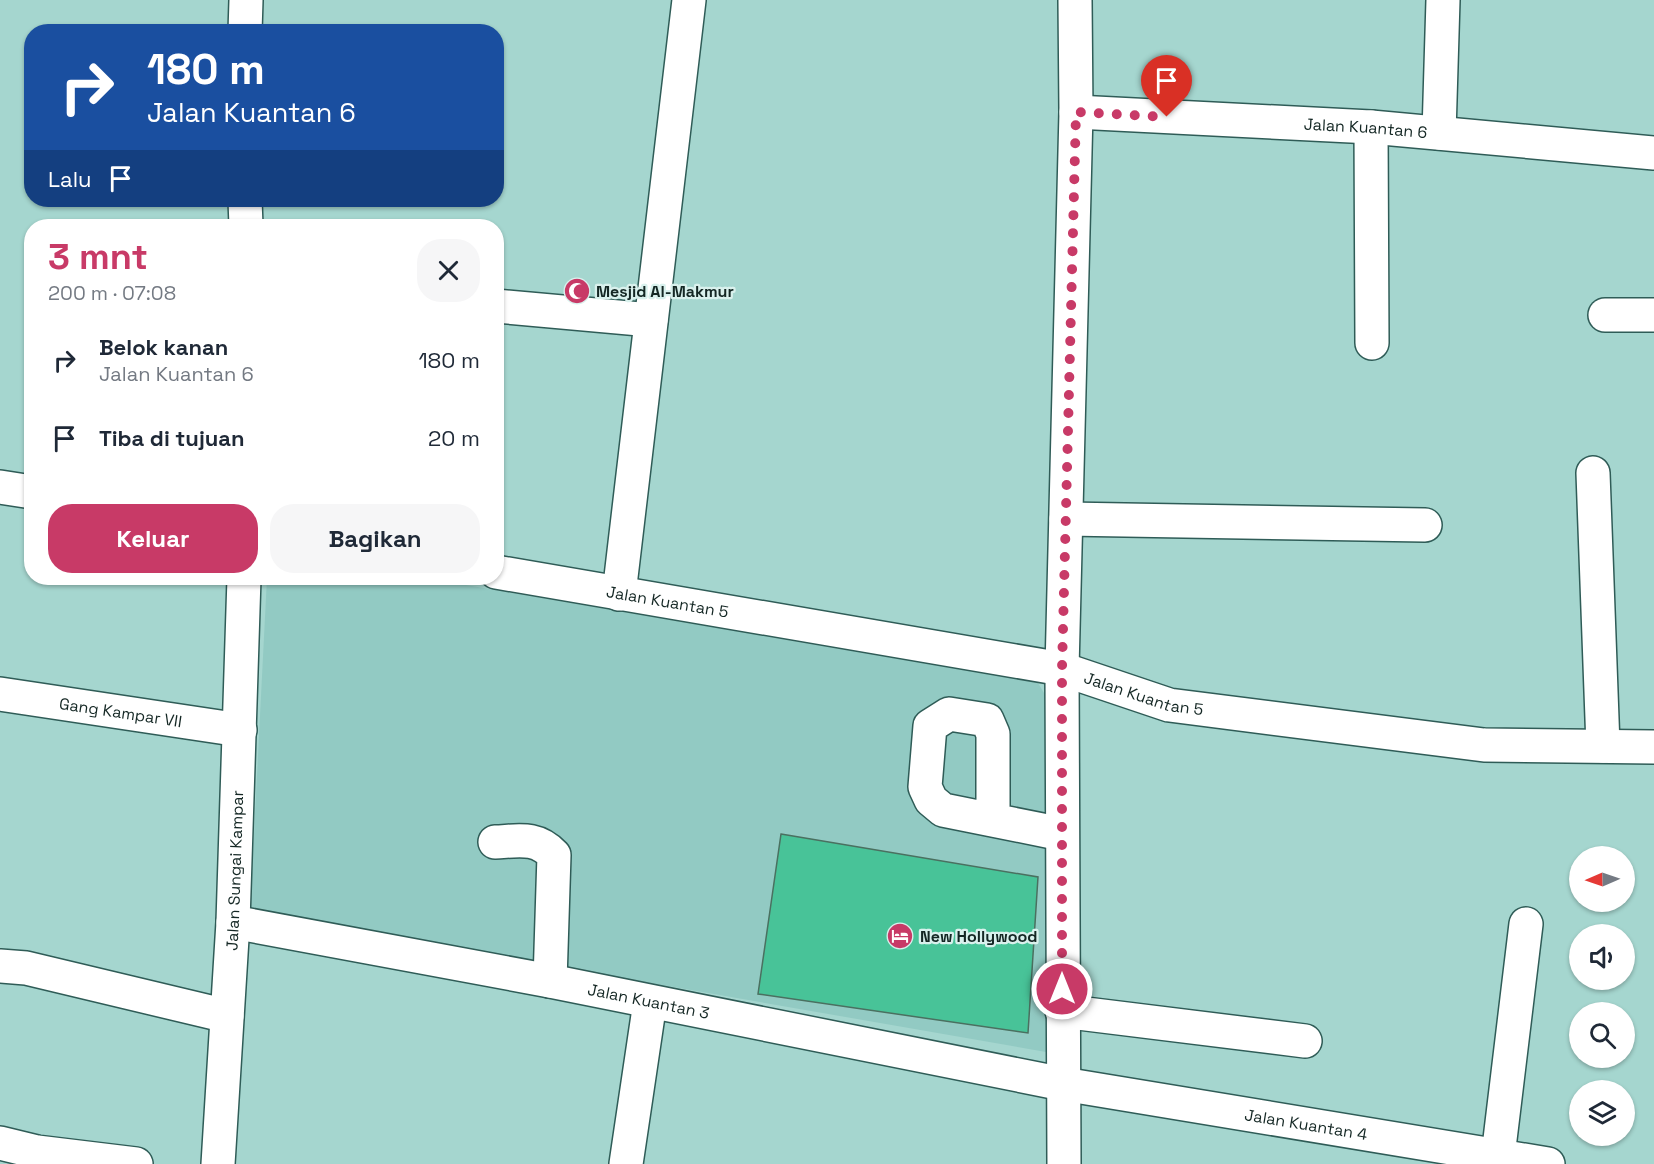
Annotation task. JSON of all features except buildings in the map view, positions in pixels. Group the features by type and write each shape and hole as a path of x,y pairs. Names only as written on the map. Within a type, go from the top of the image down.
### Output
{"street":[{"path":"245,24 246,0"},
{"path":"619,594 689,0"},
{"path":"1064,1164 1062,669 1076,112 1075,0"},
{"path":"1439,133 1443,0"},
{"name":"Jalan Kuantan 6","path":"1076,112 1371,126 1654,153"},
{"path":"1371,126 1372,343"},
{"path":"504,307 651,320"},
{"path":"1605,315 1654,315"},
{"path":"1593,473 1603,747"},
{"path":"0,487 24,491"},
{"path":"1066,519 1425,525"},
{"name":"Jalan Kuantan 5","path":"504,573 1062,669 1169,705 1484,745 1654,747"},
{"name":"Jalan Sungai Kampar","path":"218,1164 233,922 244,585"},
{"name":"Gang Kampar VII","path":"0,694 240,730"},
{"path":"993,820 1062,834"},
{"path":"495,842 532,841 545,845 554,855 550,981"},
{"name":"Jalan Kuantan 3","path":"233,922 550,981 1063,1084"},
{"path":"1498,1156 1526,924"},
{"path":"0,966 26,968 226,1016"},
{"path":"626,1164 650,1002"},
{"path":"1062,1011 1305,1041"},
{"name":"Jalan Kuantan 4","path":"1063,1084 1548,1164"},
{"path":"0,1143 37,1152 136,1164"}],"shaded area":[{"path":"267,585 466,585 1038,683 1047,698 1046,1052 250,913"}],"place":[{"name":"Mesjid Al-Makmur","path":"577,291"},
{"name":"New Hollywood","path":"900,936"}],"route":[{"path":"1062,989 1062,669 1076,112 1167,117"}]}
